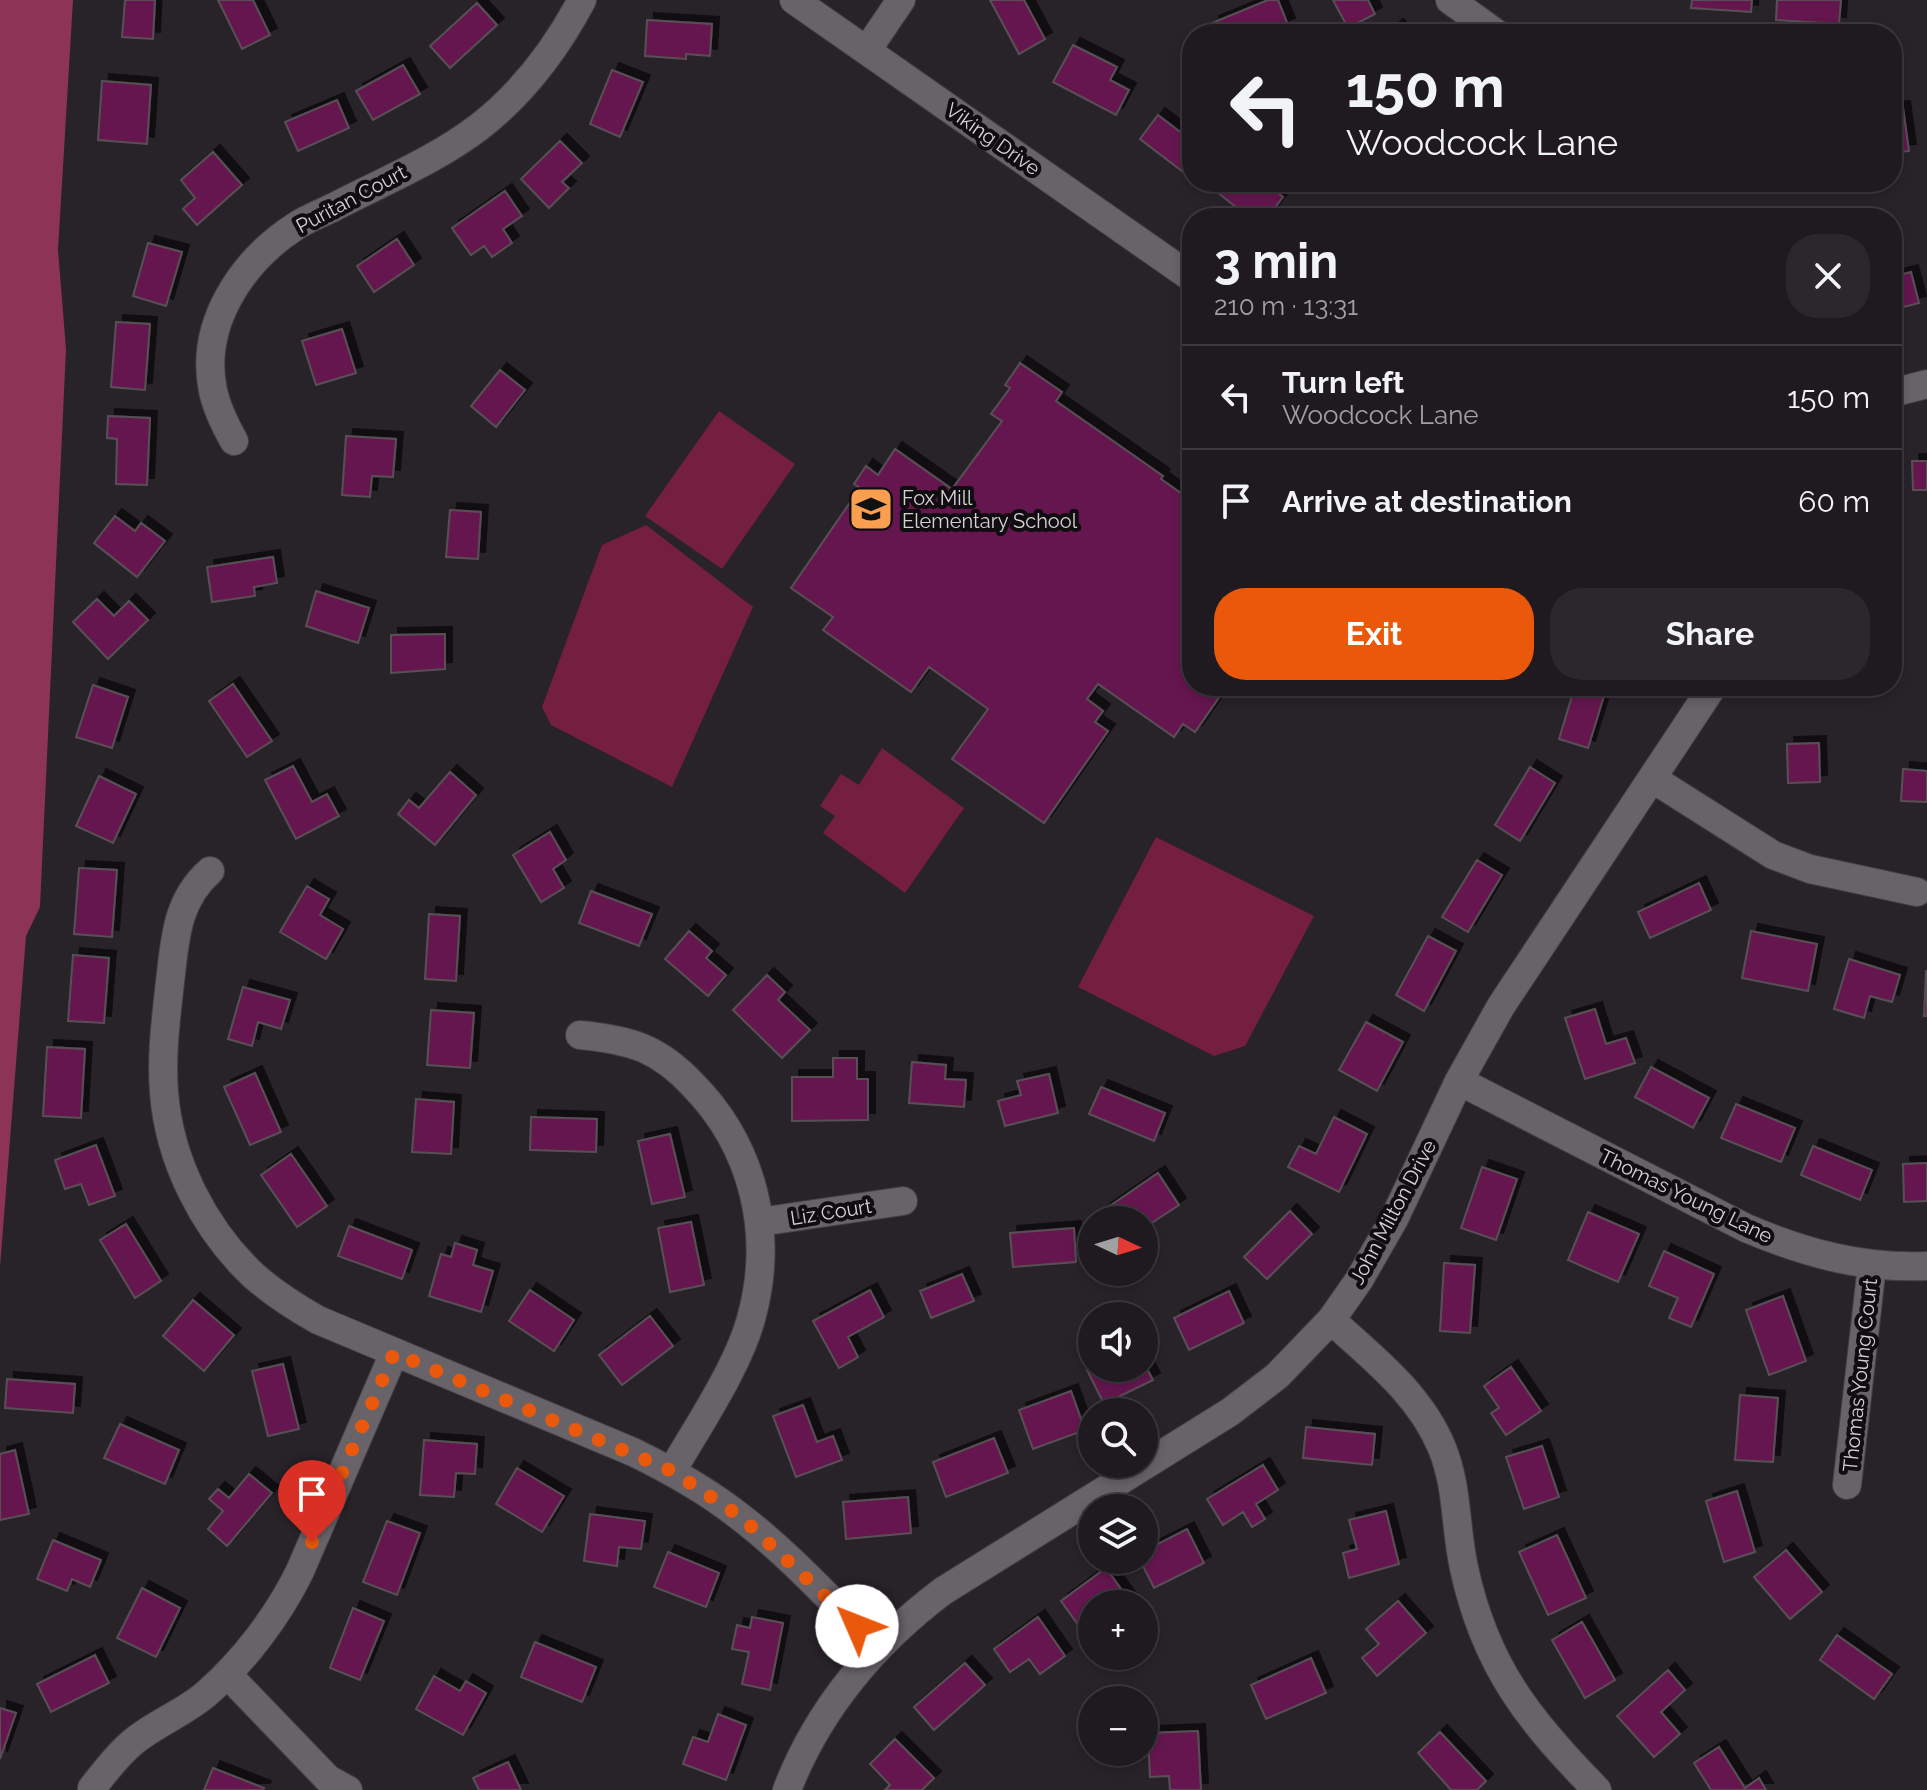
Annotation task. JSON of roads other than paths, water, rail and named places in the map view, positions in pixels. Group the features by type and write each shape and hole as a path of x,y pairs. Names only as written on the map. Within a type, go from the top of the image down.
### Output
{"street":[{"name":"Puritan Court","path":"234,441 220,414 213,389 211,360 213,338 222,309 237,282 257,257 296,226 440,152 478,128 510,100 540,67 582,0"},
{"name":"Viking Drive","path":"794,0 1182,271"},
{"path":"867,50 901,0"},
{"path":"1450,0 1483,24"},
{"path":"1902,390 1927,384"},
{"name":"John Milton Drive","path":"787,1790 813,1734 841,1691 878,1647 916,1611 943,1591 1230,1412 1277,1376 1331,1320 1359,1280 1394,1219 1459,1081 1501,1006 1707,696"},
{"path":"1653,779 1773,855 1810,869 1917,892"},
{"path":"210,871 186,899 176,925 163,1051 164,1094 184,1175 203,1212 226,1245 253,1275 284,1300 318,1320 672,1471 741,1517 878,1647"},
{"path":"580,1035 611,1038 643,1048 680,1072 707,1099 726,1125 743,1159 755,1195 761,1255 752,1318 711,1404 672,1471"},
{"name":"Thomas Young Lane","path":"1459,1081 1746,1228 1781,1242 1830,1258 1872,1265 1927,1266"},
{"name":"Liz Court","path":"760,1222 903,1201"},
{"name":"Thomas Young Court","path":"1847,1485 1872,1265"},
{"path":"1331,1320 1395,1377 1425,1415 1449,1467 1457,1504 1463,1567 1475,1614 1495,1662 1521,1705 1550,1742 1597,1790"},
{"path":"92,1788 134,1741 189,1707 227,1674 289,1594 394,1353"},
{"path":"227,1674 328,1779 348,1790"}],"place":[{"name":"Fox Mill Elementary School","path":"871,509"}]}
